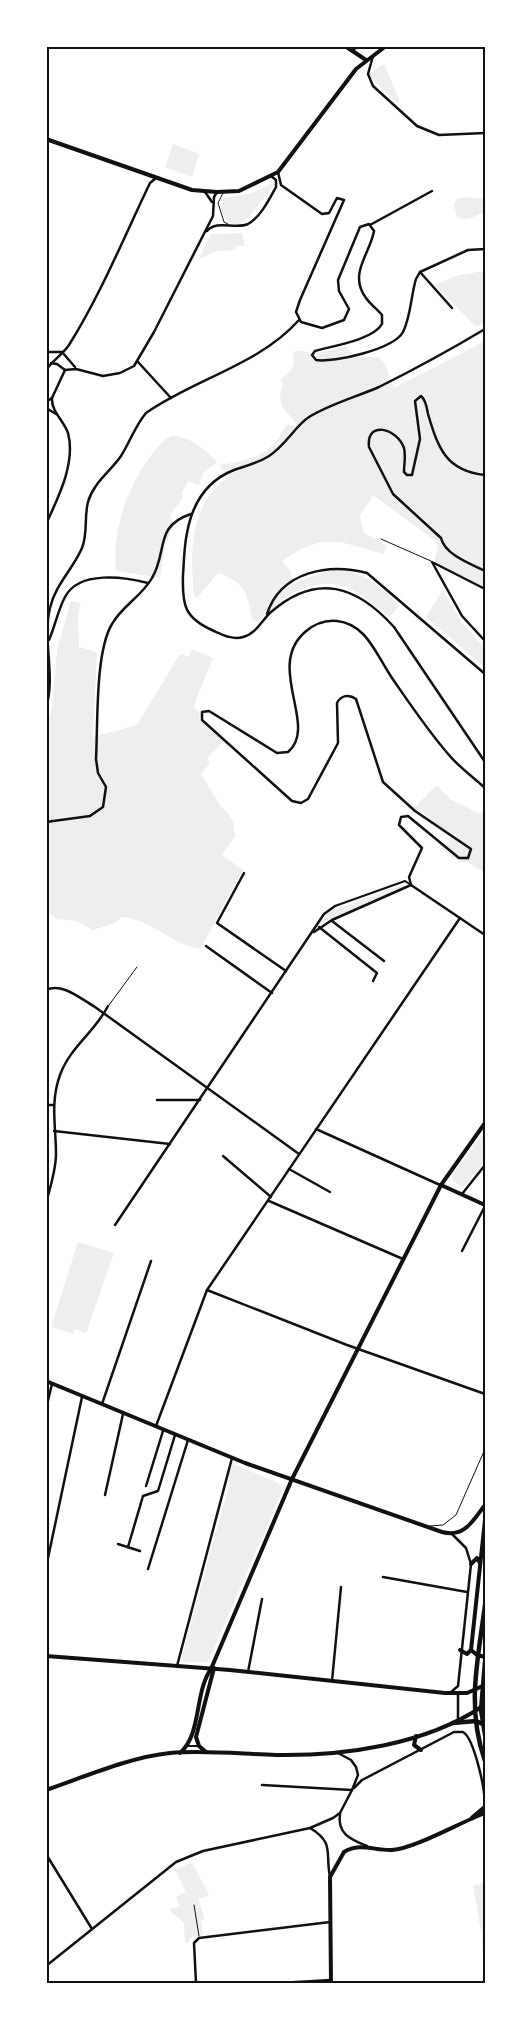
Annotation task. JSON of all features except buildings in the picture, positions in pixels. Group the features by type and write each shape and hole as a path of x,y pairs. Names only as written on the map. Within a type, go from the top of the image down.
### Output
{"main road":[{"path":"345,46 366,60"},
{"path":"350,49 355,50 359,46"},
{"path":"376,46 386,46"},
{"path":"46,139 157,178 205,192 239,191 278,172 356,69 386,46"},
{"path":"208,1753 199,1746 196,1732 212,1668 292,1479 441,1186 485,1123"},
{"path":"441,1186 485,1205"},
{"path":"46,1381 232,1458 450,1533 470,1525 485,1504"},
{"path":"460,1650 467,1654 471,1650 485,1520"},
{"path":"471,1564 477,1558 480,1566"},
{"path":"485,1605 473,1696 476,1726 485,1761"},
{"path":"471,1650 476,1655 485,1657"},
{"path":"46,1656 212,1668 449,1693 470,1692 485,1685"},
{"path":"485,1662 481,1710 485,1735"},
{"path":"180,1753 192,1737 203,1680 212,1668"},
{"path":"453,1724 485,1705"},
{"path":"485,1705 482,1712 485,1717"},
{"path":"46,1790 146,1757 180,1753 278,1755 334,1752 416,1736 453,1724 476,1721 485,1724"},
{"path":"416,1736 414,1745 421,1750"},
{"path":"331,1981 330,1877 344,1852 354,1848 368,1847 382,1850 403,1848 472,1818 484,1810"}],"street":[{"path":"374,55 368,74 373,86 417,126 439,135 485,133"},
{"path":"278,172 282,185 324,215 330,213 337,198 344,200 300,300 296,312 299,320"},
{"path":"204,234 214,226 242,226 254,219 276,187 276,180 271,176"},
{"path":"46,370 70,344 112,264 150,183 157,178"},
{"path":"276,187 282,185"},
{"path":"299,320 322,328 340,323 346,318 349,309 339,292 339,278 360,226 370,225 432,191"},
{"path":"205,192 213,203"},
{"path":"51,363 57,364 65,370 76,369 94,375 112,375 128,370 138,362 213,216 213,203 217,192"},
{"path":"370,225 374,232 362,262 359,282 365,298 382,315 382,324 378,330 359,338 315,351 312,355 314,358 322,361 365,353 398,338 405,326 416,279 420,272 468,250 485,249"},
{"path":"420,272 452,308"},
{"path":"46,708 50,672 47,647 49,610 56,592 82,547 87,504 96,484 120,457 140,420 151,410 256,353 282,336 299,320"},
{"path":"485,329 409,372 307,418 284,445 268,457 224,475 207,487 191,514 186,541 182,596 191,615 202,626 230,637 242,638 255,630 266,615 277,606 313,588 338,588 357,596 394,628 485,762"},
{"path":"46,352 62,352"},
{"path":"62,352 76,369"},
{"path":"138,362 171,398"},
{"path":"46,402 52,398 65,370"},
{"path":"485,475 464,471 447,459 432,426 425,400 422,396 415,400 420,439 412,475 407,475 404,472 405,452 395,435 386,430 380,430 374,432 368,440 368,447 396,497 441,538 442,543 451,552 485,571"},
{"path":"46,524 64,480 70,450 68,434 52,398"},
{"path":"46,408 58,415"},
{"path":"46,822 90,816 103,807 106,787 98,773 96,759 103,647 108,631 119,613 153,578 170,525 174,520 191,514"},
{"path":"432,562 485,590"},
{"path":"432,562 462,616 485,641"},
{"path":"266,615 270,603 278,592 305,575 332,568 358,571 375,578 485,674"},
{"path":"47,647 66,596 78,584 104,578 148,583"},
{"path":"411,885 409,877 422,848 399,825 401,817 408,816 459,858 468,858 471,848 415,811 383,782 356,699 347,696 341,698 337,703 337,747 308,799 302,803 292,800 202,720 202,712 209,711 277,753 288,752 297,739 298,730 296,710 289,680 290,663 295,646 305,632 314,626 324,622 343,622 353,626 367,638 382,664 443,748 485,788"},
{"path":"244,873 217,923 287,971"},
{"path":"115,1225 324,914 335,906 405,882 485,935"},
{"path":"312,933 332,920 411,885"},
{"path":"156,1427 208,1290 460,918"},
{"path":"332,920 384,962"},
{"path":"319,927 377,973 373,981"},
{"path":"206,946 272,993"},
{"path":"46,990 52,987 63,988 104,1015 299,1154"},
{"path":"46,1203 56,1159 54,1105 58,1081 67,1060 104,1015 108,1006"},
{"path":"157,1100 200,1100"},
{"path":"46,1105 54,1105"},
{"path":"316,1129 441,1186"},
{"path":"54,1131 170,1144"},
{"path":"223,1156 271,1197"},
{"path":"462,1194 485,1164"},
{"path":"289,1169 330,1192"},
{"path":"268,1201 403,1259"},
{"path":"462,1251 485,1205"},
{"path":"102,1405 152,1261"},
{"path":"208,1290 357,1348 485,1394"},
{"path":"46,1409 52,1384"},
{"path":"48,1558 82,1397"},
{"path":"105,1495 122,1414"},
{"path":"146,1486 163,1431"},
{"path":"128,1547 143,1496 158,1491 174,1435"},
{"path":"148,1570 188,1440"},
{"path":"177,1666 232,1458"},
{"path":"449,1693 458,1686 460,1650 471,1564 466,1548 450,1533"},
{"path":"118,1544 140,1551"},
{"path":"383,1577 468,1592"},
{"path":"332,1681 341,1587"},
{"path":"248,1672 262,1599"},
{"path":"458,1693 458,1720"},
{"path":"262,1785 352,1790 362,1780 454,1732 466,1733 471,1739 475,1753 485,1800 484,1810"},
{"path":"187,1746 199,1746"},
{"path":"334,1752 348,1758 356,1767 357,1778 340,1813 339,1826 346,1836 368,1847"},
{"path":"46,1966 176,1862 203,1851 310,1828 328,1822 340,1813"},
{"path":"310,1828 322,1836 327,1843 329,1849 327,1864 330,1877"},
{"path":"46,1854 92,1929"},
{"path":"196,1983 194,1944 199,1938 330,1922"},
{"path":"279,1983 331,1981"}],"lane":[{"path":"224,192 218,203 224,222 232,226"},
{"path":"381,539 432,562"},
{"path":"108,1006 137,967"},
{"path":"427,1526 443,1525 456,1515 485,1449"},
{"path":"194,1905 199,1938"}],"shaded area":[{"path":"384,64 399,99 398,104 371,78 370,73"},
{"path":"173,144 199,154 192,177 165,167"},
{"path":"273,183 275,184 244,223 232,224 225,218 221,210 224,198 252,193"},
{"path":"465,197 485,199 485,212 468,219 457,217 454,204 457,199"},
{"path":"242,233 245,246 236,246 235,250 217,251 199,259 211,234"},
{"path":"485,271 485,322 476,327 435,285 459,275"},
{"path":"485,341 485,588 434,561 438,548 434,540 373,495 360,516 364,533 387,546 383,554 331,542 309,546 282,561 290,571 294,584 327,571 340,570 363,576 400,605 389,618 362,596 339,585 326,584 300,590 277,604 258,622 252,619 244,590 228,577 218,573 197,598 194,596 192,563 195,531 206,501 215,488 228,477 219,465 239,462 260,455 273,445 287,425 298,426 281,404 280,399 283,385 280,379 288,374 292,368 293,352 317,353 346,347 356,357 378,357 385,364 394,388"},
{"path":"171,436 178,436 191,441 217,462 203,473 199,485 188,481 182,493 183,498 170,515 174,524 165,545 160,578 116,571 116,541 127,498 149,458"},
{"path":"443,590 462,623 485,648 485,668 426,617"},
{"path":"71,601 81,603 78,619 79,647 97,652 93,737 137,725 180,654 189,657 192,649 213,658 194,708 199,711 200,721 224,741 207,758 210,763 201,774 221,807 228,813 233,822 235,836 222,855 243,870 201,948 184,944 133,919 122,917 113,924 92,930 77,921 57,919 46,910 46,728 52,707 57,650"},
{"path":"437,785 452,800 480,814 485,809 485,873 466,861 465,863 452,857 438,845 448,843 449,833 414,808"},
{"path":"405,884 405,887 321,923 329,912"},
{"path":"485,1131 485,1160 466,1185 462,1186 453,1181 452,1175"},
{"path":"78,1242 114,1253 86,1333 75,1329 73,1334 51,1327"},
{"path":"233,1464 279,1483 282,1492 208,1662 184,1662 182,1657 229,1486 229,1473"},
{"path":"192,1862 209,1895 198,1899 205,1919 201,1920 203,1935 192,1937 188,1943 185,1943 184,1923 169,1910 180,1906 176,1897 186,1892 175,1870"},
{"path":"485,1882 484,1983 482,1937 473,1886"}]}
